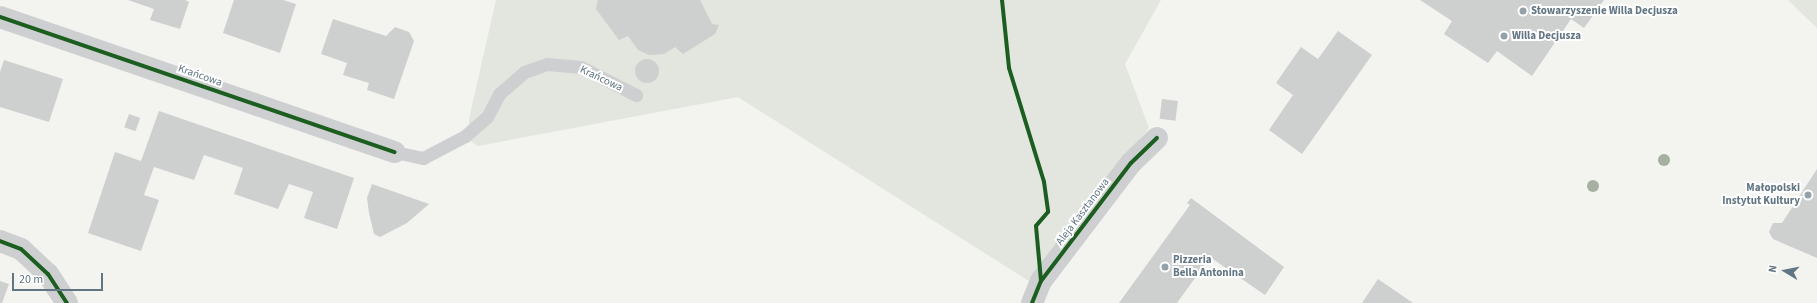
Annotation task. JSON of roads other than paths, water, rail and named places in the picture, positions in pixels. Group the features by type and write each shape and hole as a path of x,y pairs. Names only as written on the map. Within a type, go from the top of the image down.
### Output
{"street":[{"name":"Krańcowa","path":"0,17 395,152"},
{"name":"Aleja Kasztanowa","path":"1032,303 1041,281 1131,164 1157,138"},
{"path":"0,241 21,249 48,274 67,303"}],"lane":[{"name":"Krańcowa","path":"395,152 423,158 465,136 487,117 499,94 524,72 547,64 581,67 636,95"}],"place":[{"name":"Stowarzyszenie Willa Decjusza","path":"1523,11"},
{"name":"Willa Decjusza","path":"1504,36"},
{"name":"Małopolski Instytut Kultury","path":"1808,195"},
{"name":"Pizzeria Bella Antonina","path":"1165,267"}]}
